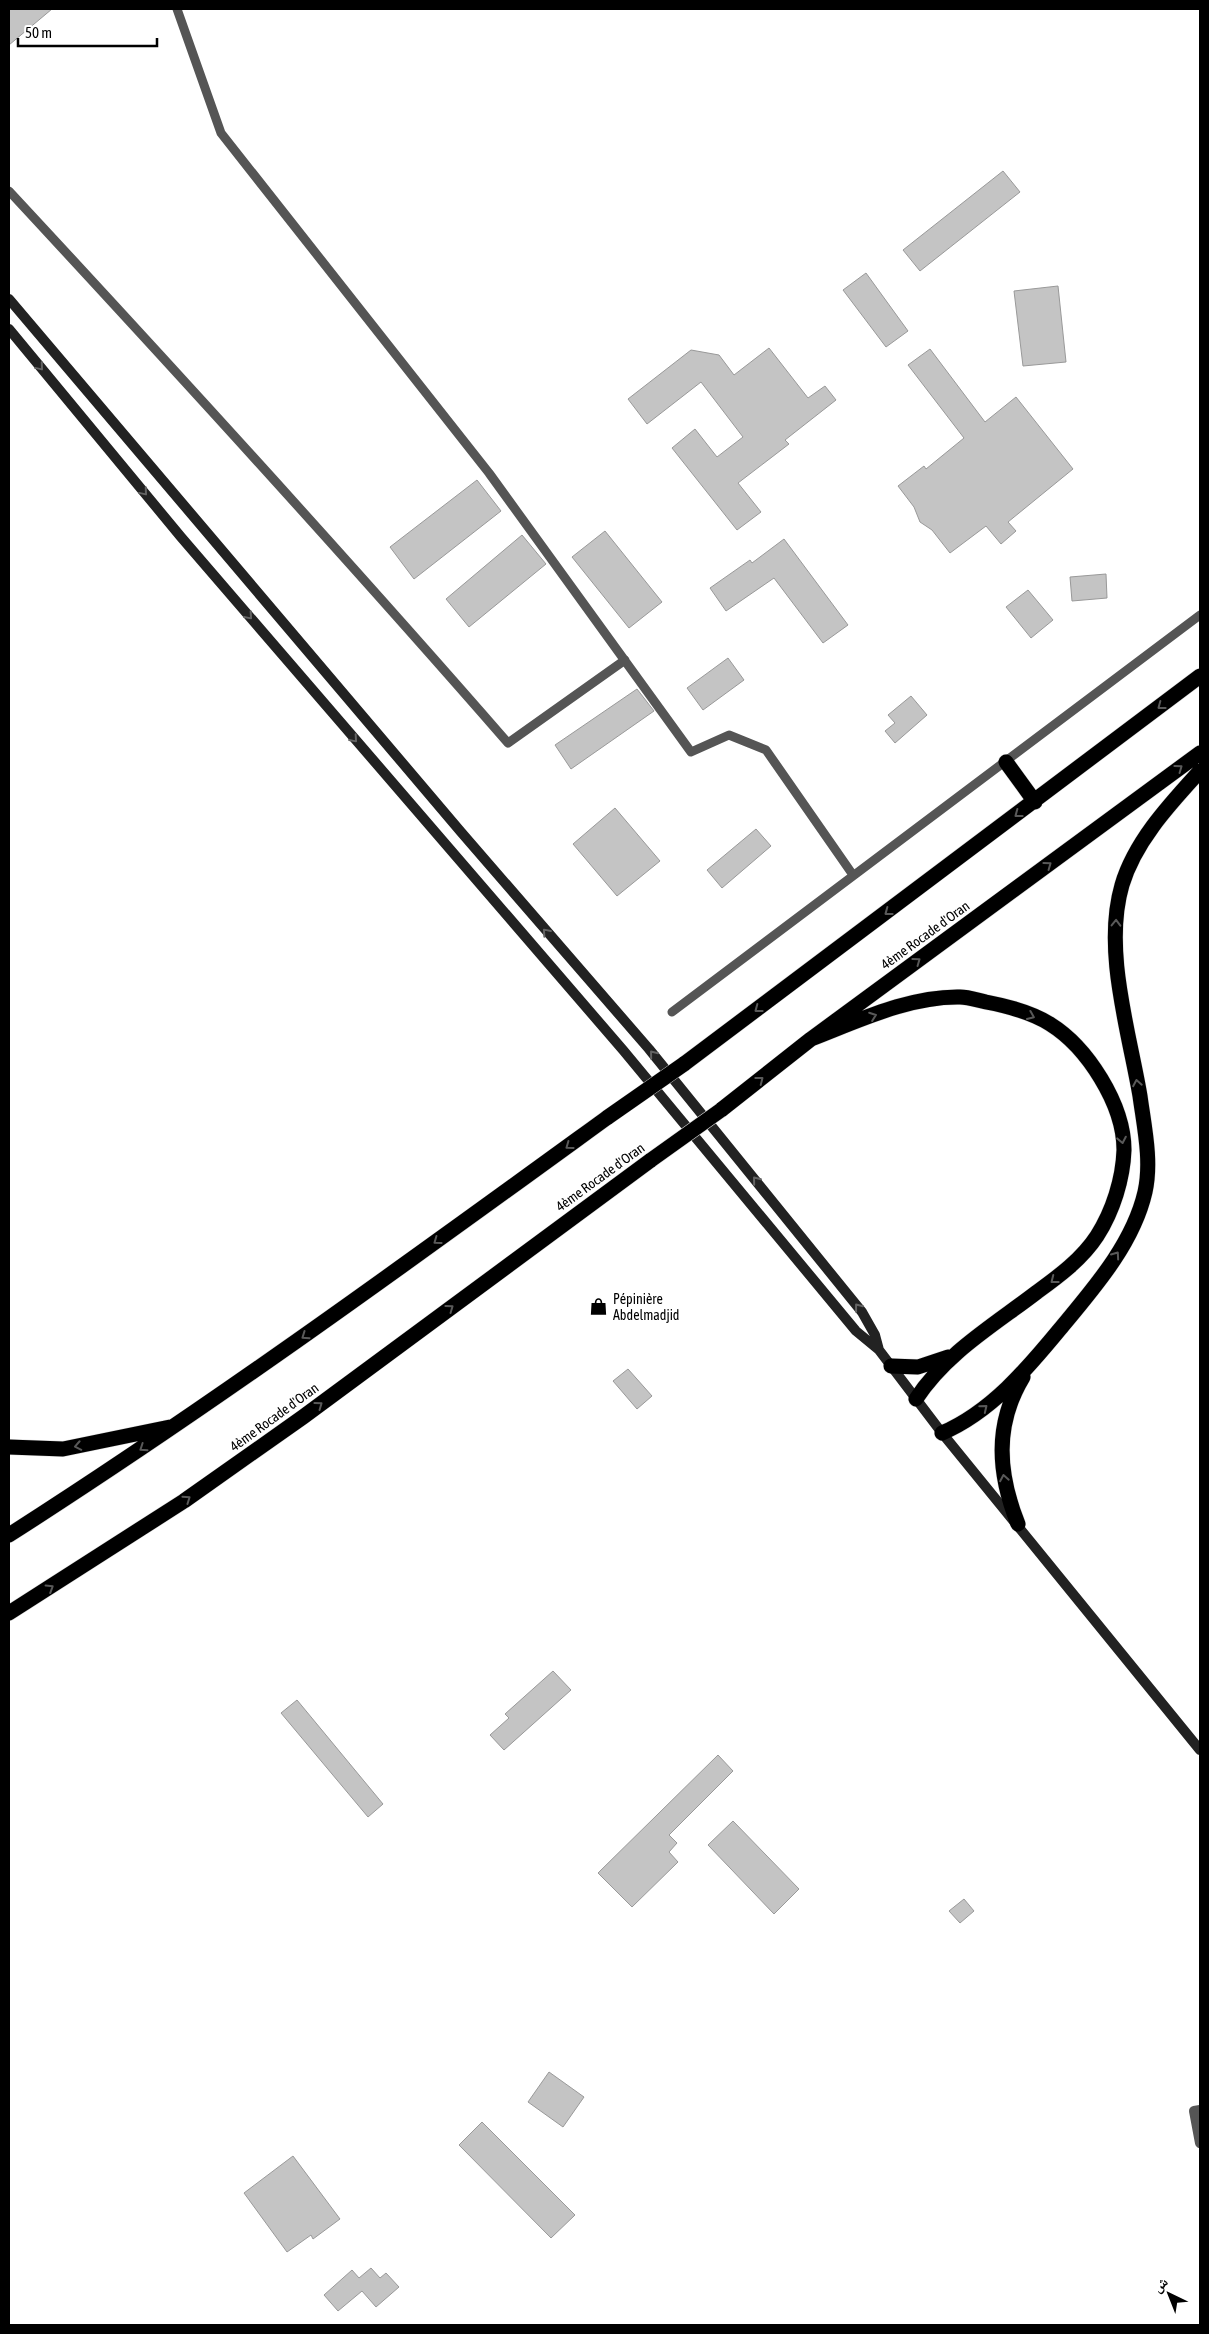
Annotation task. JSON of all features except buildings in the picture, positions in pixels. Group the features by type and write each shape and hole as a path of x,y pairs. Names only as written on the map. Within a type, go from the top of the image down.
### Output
{"highway":[{"path":"9,1535 177,1426 366,1293 684,1064 1035,802 1200,676"},
{"name":"4ème Rocade d'Oran","path":"9,1613 184,1501 303,1417 721,1110 811,1039 1200,753"},
{"path":"1006,762 1035,802"},
{"path":"942,1433 973,1417 1032,1363 1078,1308 1134,1226 1146,1190 1148,1145 1122,1001 1116,950 1116,911 1122,884 1140,846 1167,808 1200,771"},
{"path":"811,1039 915,1002 960,997 1008,1006 1049,1024 1077,1045 1102,1078 1118,1119 1124,1149 1119,1184 1107,1220 1096,1238 1068,1269 954,1355 933,1375 916,1399"},
{"path":"891,1366 918,1367 954,1355"},
{"path":"1018,1524 1008,1498 1002,1470 1002,1442 1007,1414 1014,1396 1032,1363"},
{"path":"9,1447 63,1449 177,1426"}],"main road":[{"path":"9,299 467,839 649,1049 862,1312 875,1335 879,1350"},
{"path":"9,329 181,537 617,1043 856,1331 879,1350 942,1433 1018,1524 1200,1750"}],"street":[{"path":"1200,2110 1194,2111 1200,2142"}],"lane":[{"path":"177,9 221,133 489,473 691,752 729,735 766,750 853,875"},
{"path":"9,191 239,440 384,601 508,743 624,660"},
{"path":"672,1012 1200,616"}],"place":[{"name":"Pépinière Abdelmadjid","path":"599,1307"}]}
